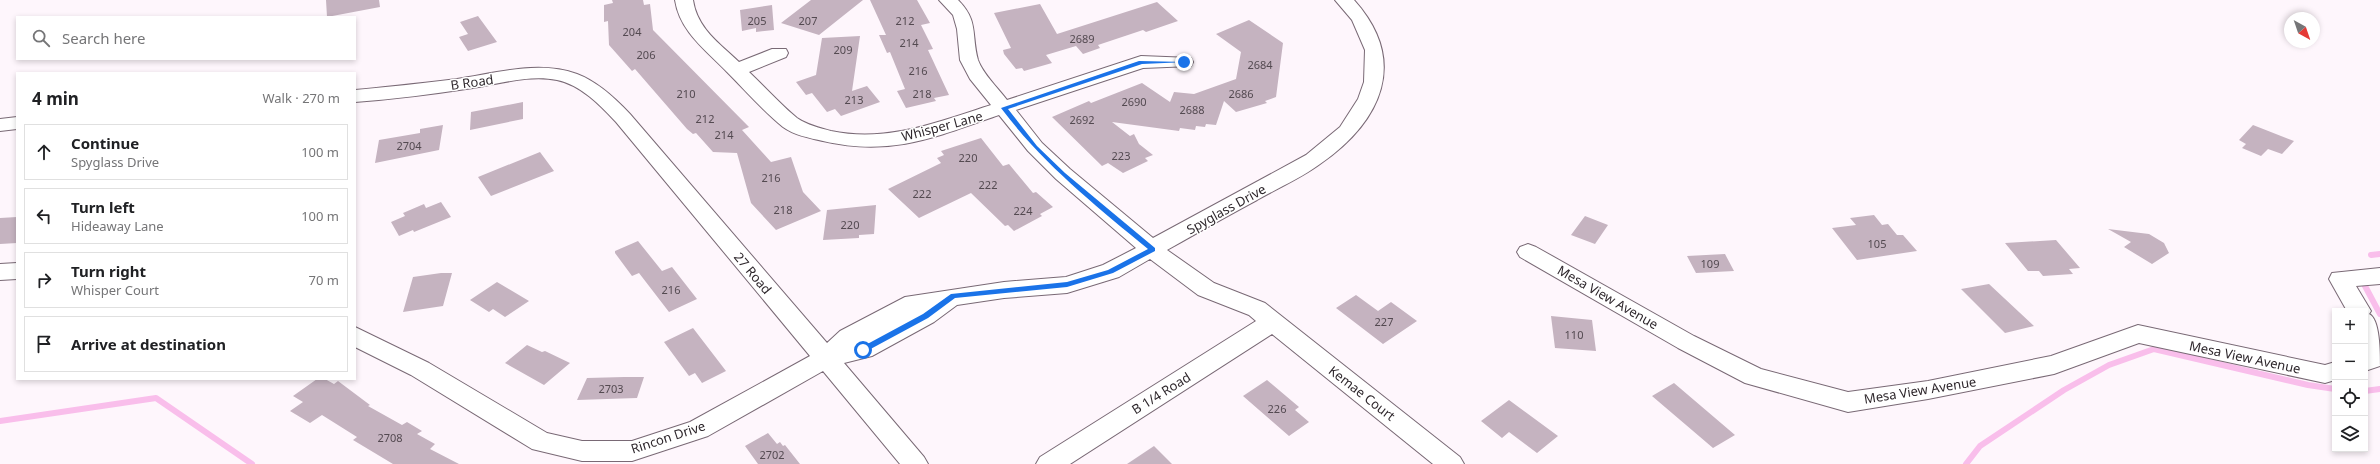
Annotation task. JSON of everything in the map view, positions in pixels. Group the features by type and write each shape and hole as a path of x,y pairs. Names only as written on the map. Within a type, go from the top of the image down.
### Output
{"street":[{"name":"Whisper Lane","path":"684,0 686,12 695,30 791,123 809,132 849,141 875,142 920,135 1141,62 1184,62"},
{"name":"Kemae Court","path":"948,0 961,14 966,29 969,60 977,75 1035,147 1063,174 1152,250 1206,289 1257,309 1451,464"},
{"name":"Spyglass Drive","path":"825,359 863,350 926,316 953,296 1067,284 1110,271 1152,250 1313,160 1347,131 1368,99 1374,82 1374,50 1360,18 1344,0"},
{"path":"736,70 779,53"},
{"name":"B Road","path":"356,96 399,93 525,74 561,75 588,86"},
{"name":"27 Road","path":"588,86 600,95 623,118 915,464"},
{"path":"0,124 16,123"},
{"name":"Mesa View Avenue","path":"1528,252 1686,342 1754,376 1848,402 1928,390 2054,366 2138,334 2325,374 2332,372"},
{"path":"0,272 16,271"},
{"path":"2357,308 2340,279 2380,276"},
{"name":"B 1/4 Road","path":"1049,464 1272,322"},
{"path":"2368,326 2376,338 2375,359 2368,361"},
{"name":"Rincon Drive","path":"356,337 420,369 541,442 582,451 632,451 699,429 825,359"}],"building":[{"path":"326,0 379,0 380,7 327,16"},
{"path":"612,0 643,0 644,5 650,4 653,30 749,127 742,130 771,162 791,157 803,192 821,211 776,230 751,203 737,153 713,152 696,133 693,134 687,129 635,69 632,71 609,45 608,21 604,22 604,5 613,3"},
{"path":"811,0 863,0 819,35 781,23"},
{"path":"870,0 917,0 930,23 921,25 933,49 928,50 949,95 934,98 936,101 906,108 897,91 905,89 890,52 887,53 879,35 886,35"},
{"path":"1157,2 1178,21 1146,32 1143,30 1098,45 1100,48 1083,54 1076,46 1046,55 1052,63 1024,71 1022,68 1016,69 1004,54 1003,50 1011,48 994,13 1040,4 1057,34"},
{"path":"772,5 774,30 756,32 756,28 742,31 740,10"},
{"path":"478,16 497,42 468,51 459,37 468,34 460,22"},
{"path":"1249,20 1283,43 1276,97 1265,101 1267,103 1236,112 1224,101 1216,125 1206,124 1205,127 1196,126 1195,130 1180,128 1179,131 1112,122 1130,136 1134,134 1139,144 1153,155 1145,158 1148,161 1123,173 1108,163 1102,166 1052,117 1089,101 1091,103 1142,83 1170,102 1174,92 1194,94 1236,79 1241,52 1216,34"},
{"path":"860,36 852,91 867,86 880,102 841,116 835,109 827,112 812,93 806,95 796,82 816,75 822,38"},
{"path":"523,102 523,119 470,130 471,112"},
{"path":"443,125 439,150 375,163 379,140 420,133 420,129"},
{"path":"2253,125 2294,141 2282,154 2268,149 2261,156 2242,148 2246,144 2239,140"},
{"path":"981,138 1003,166 1009,164 1033,193 1036,192 1053,207 1040,214 1042,216 1014,231 1008,225 1005,226 971,193 919,218 888,189 941,163 937,158 944,155 941,151"},
{"path":"540,152 554,171 491,196 478,177"},
{"path":"441,202 451,217 414,232 413,230 399,236 391,222 405,216 403,213 424,204 426,208"},
{"path":"876,205 874,234 859,235 859,238 823,240 827,210"},
{"path":"1874,215 1882,225 1888,224 1897,235 1903,235 1917,251 1857,260 1832,228 1856,225 1850,218"},
{"path":"1585,216 1608,225 1595,244 1571,235"},
{"path":"16,217 16,243 0,244 0,218"},
{"path":"2108,229 2149,234 2164,243 2169,253 2152,264 2124,247 2131,242"},
{"path":"2056,240 2080,268 2069,269 2073,274 2043,276 2039,271 2028,271 2005,243"},
{"path":"638,241 662,271 672,267 697,299 669,312 639,273 632,276 615,251"},
{"path":"1725,254 1734,271 1696,273 1687,256"},
{"path":"452,273 443,306 403,312 413,277"},
{"path":"497,282 529,301 505,317 493,309 489,312 470,300"},
{"path":"1989,284 2034,326 2005,333 1961,289"},
{"path":"1356,295 1378,311 1391,302 1417,321 1383,344 1336,308"},
{"path":"1551,316 1592,320 1596,351 1555,348"},
{"path":"693,328 726,371 702,383 695,373 689,376 664,342"},
{"path":"527,345 542,352 545,351 570,363 544,385 505,363"},
{"path":"644,377 637,398 577,400 587,378"},
{"path":"316,380 327,380 334,384 338,381 370,405 368,406 402,425 407,422 422,431 417,434 435,444 430,449 459,464 393,464 353,440 357,437 322,415 310,423 290,411 303,402 293,396"},
{"path":"1267,380 1299,407 1295,410 1309,422 1289,436 1243,396"},
{"path":"1674,383 1735,435 1713,448 1652,396"},
{"path":"1509,400 1558,436 1537,453 1509,432 1502,438 1481,421"},
{"path":"768,433 777,444 780,442 783,446 785,445 800,464 758,464 745,446"},
{"path":"1154,446 1172,464 1127,464"}],"waterway":[{"path":"2371,255 2380,254"},
{"path":"2365,286 2380,314"},
{"path":"1966,464 1980,446 2064,390 2109,365 2154,349 2308,385 2332,389"},
{"path":"2368,391 2380,389"},
{"path":"0,421 156,398 252,464"}],"route":[{"path":"863,350 926,316 953,296 1067,284 1110,271 1152,250 1063,174 1035,147 1004,108 1141,62 1184,62"}]}
